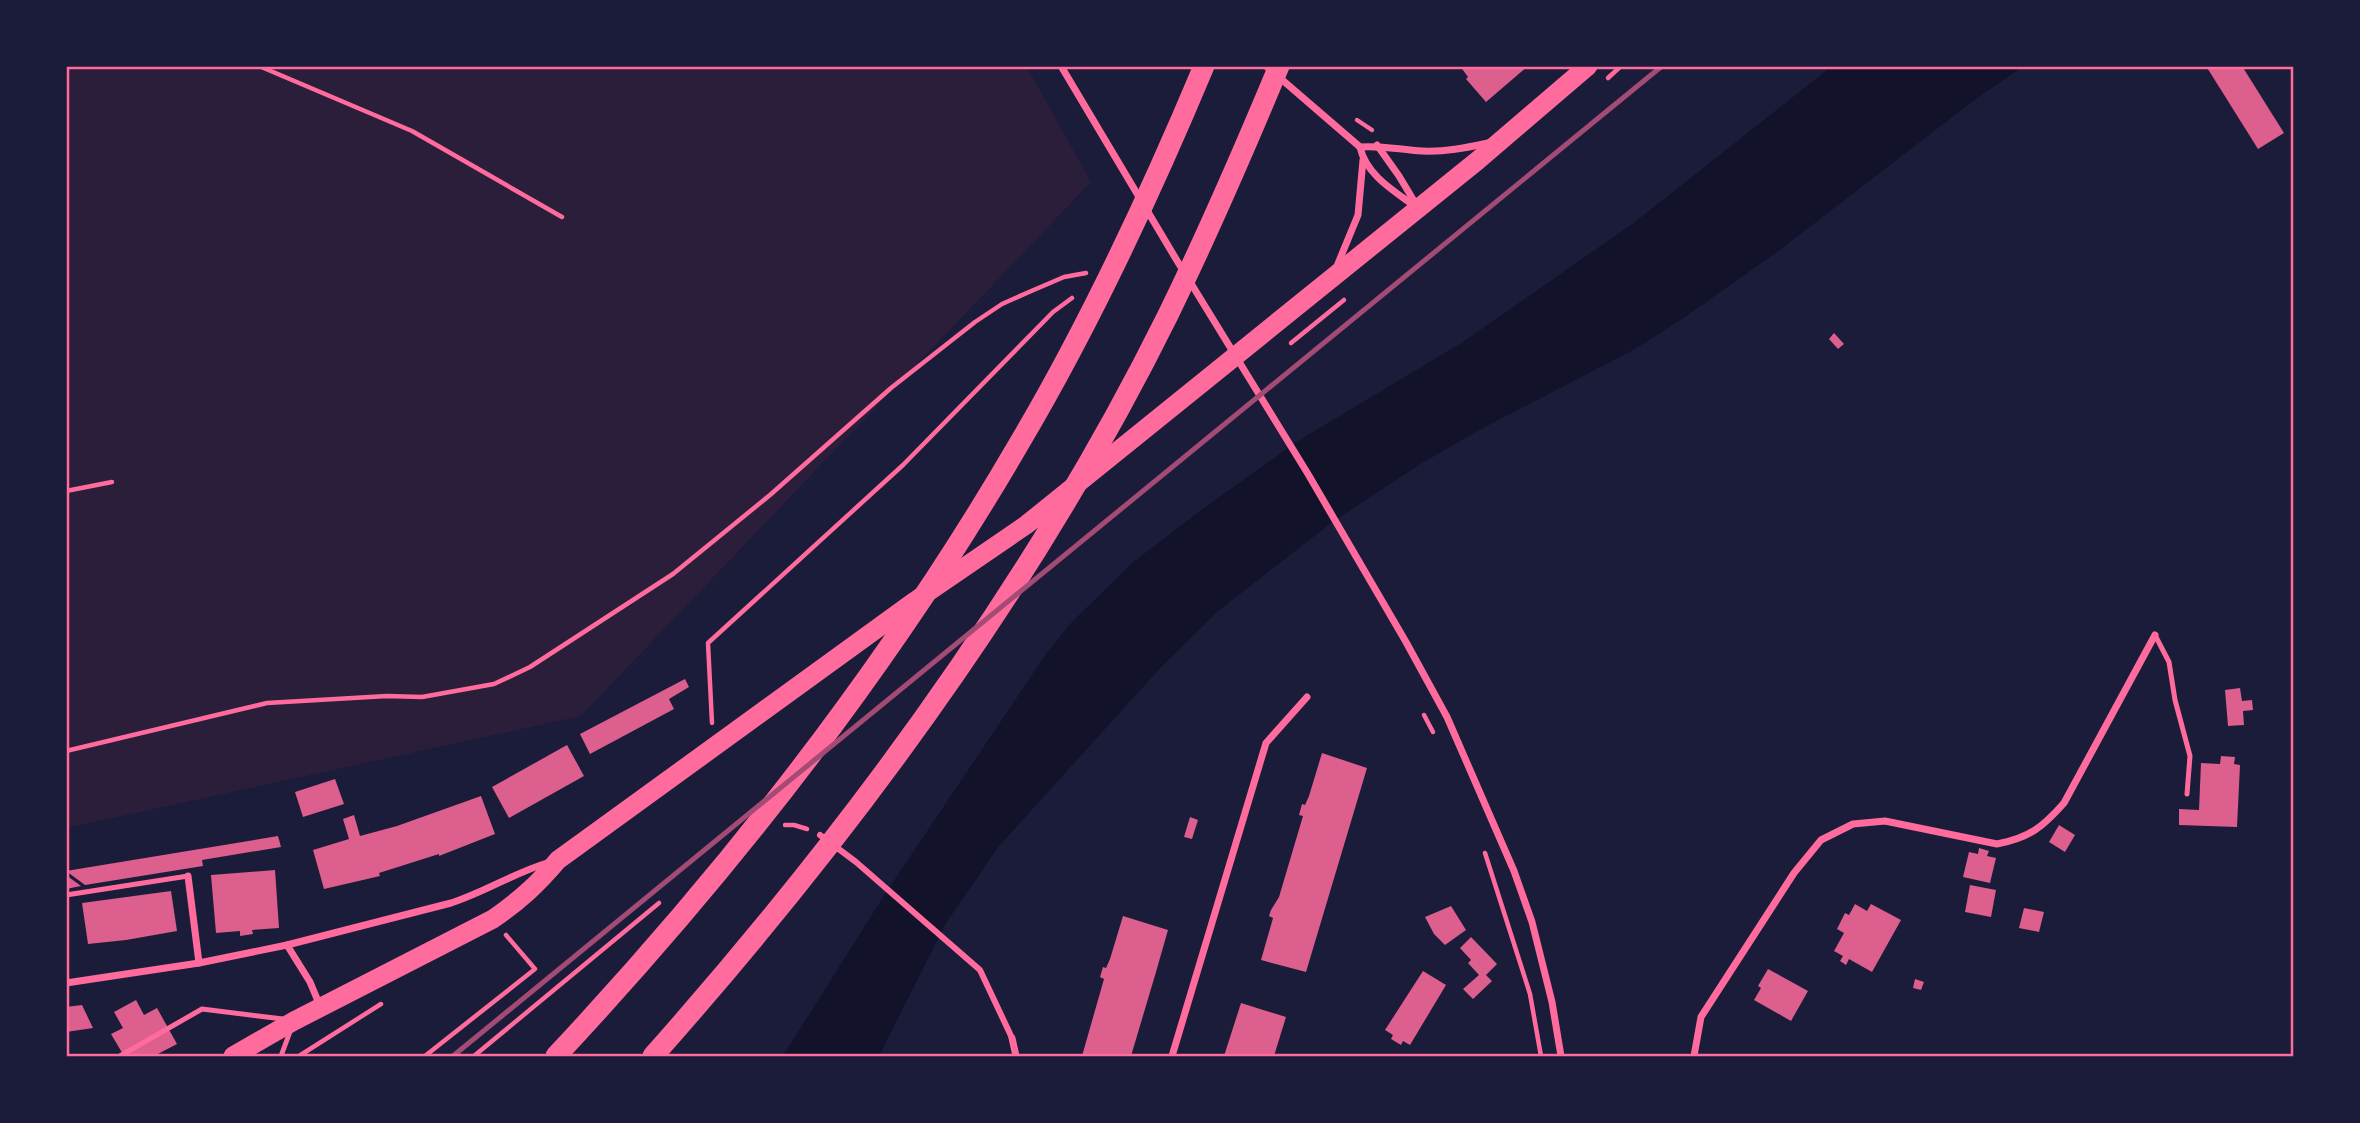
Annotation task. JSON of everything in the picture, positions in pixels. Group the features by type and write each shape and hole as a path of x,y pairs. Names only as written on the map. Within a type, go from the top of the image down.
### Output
{"highway":[{"path":"555,1056 589,1022 682,916 799,769 853,698 969,527 1045,399 1086,321 1131,229 1204,66"},
{"path":"653,1056 748,947 848,821 951,678 1037,547 1090,458 1167,317 1279,66"},
{"path":"233,1056 320,1007 493,919 534,888 558,860 915,601 1026,525 1503,140 1588,66"}],"street":[{"path":"1061,66 1175,259 1308,474 1447,717 1514,871 1537,942 1552,1002 1561,1056"},
{"path":"1266,66 1360,147 1363,159 1358,215 1331,280"},
{"path":"1360,147 1377,145 1420,151 1452,151 1503,140"},
{"path":"1377,145 1418,209"},
{"path":"1363,159 1381,181 1418,209"},
{"path":"1694,1056 1701,1017 1794,873 1821,840 1853,824 1885,821 1997,844 2031,834 2046,824 2064,803 2155,635"},
{"path":"1172,1056 1266,743 1307,697"},
{"path":"820,835 856,862 979,970 1012,1038 1016,1056"},
{"path":"66,983 199,963 287,945 452,903 476,895 522,871 558,860"},
{"path":"188,876 199,963"},
{"path":"287,945 310,982 320,1007"}],"lane":[{"path":"2155,635 2169,662 2175,700 2190,756 2187,794"},
{"path":"66,895 188,876"},
{"path":"120,1056 202,1009 294,1021 281,1056"}],"path":[{"path":"259,66 412,131 562,217"},
{"path":"66,751 267,703 387,696 422,697 494,684 530,667 673,574 770,495 891,388 975,322 1002,304 1064,277 1091,272 1085,281"},
{"path":"720,742 711,720 708,643 904,466 1037,328 1079,289"},
{"path":"66,491 112,482"},
{"path":"1422,709 1434,734"},
{"path":"1484,849 1530,994 1541,1056"},
{"path":"425,1056 535,968"}],"shaded area":[{"path":"66,67 1027,67 1091,182 581,716 67,828"},
{"path":"1831,67 2022,67 1973,101 1781,249 1685,317 1635,349 1481,429 1422,463 1331,523 1218,611 1162,666 999,846 946,923 879,1056 783,1056 885,894 1046,654 1071,623 1132,563 1298,441 1463,342 1635,222"}],"building":[{"path":"1460,66 1528,66 1486,102 1466,79 1468,77"},
{"path":"2206,66 2242,66 2284,133 2258,149"},
{"path":"1834,333 1844,344 1838,349 1829,339"},
{"path":"685,679 689,687 669,699 674,709 590,754 580,734"},
{"path":"2240,688 2242,701 2252,700 2253,710 2243,711 2244,725 2228,726 2225,690"},
{"path":"567,745 584,776 509,818 492,787"},
{"path":"1322,753 1367,768 1306,972 1261,960 1273,918 1269,916 1279,897 1303,816 1299,815 1302,804 1305,805 1309,796"},
{"path":"2221,756 2235,757 2234,764 2240,765 2237,827 2179,825 2179,809 2199,810 2201,763 2220,764"},
{"path":"335,779 344,804 303,817 295,792"},
{"path":"481,796 495,834 439,856 379,873 380,876 324,889 313,850 349,839 343,819 354,815 360,836 397,826"},
{"path":"1190,817 1198,820 1192,839 1184,837"},
{"path":"2059,825 2075,835 2065,852 2049,842"},
{"path":"278,836 281,847 202,860 203,866 85,885 66,871"},
{"path":"1979,848 1989,851 1987,856 1996,858 1990,883 1963,877 1969,852 1978,854"},
{"path":"275,870 279,928 252,930 253,934 240,936 240,931 216,933 211,875"},
{"path":"66,875 81,886 66,889"},
{"path":"1970,885 1996,890 1991,917 1965,912"},
{"path":"171,891 177,931 88,944 82,903"},
{"path":"1855,904 1867,911 1871,904 1901,920 1872,972 1849,959 1846,965 1840,961 1843,956 1834,951 1844,933 1837,929 1845,913 1849,915"},
{"path":"1451,906 1466,930 1445,945 1434,934 1425,917"},
{"path":"2024,908 2044,912 2039,932 2019,928"},
{"path":"1123,916 1168,930 1156,972 1131,1056 1082,1056 1104,979 1100,977 1103,967 1106,968 1110,959"},
{"path":"1471,937 1497,964 1486,975 1492,981 1473,999 1463,989 1479,975 1460,948"},
{"path":"1768,969 1808,991 1791,1021 1754,1000 1761,988 1758,986"},
{"path":"1423,971 1446,985 1410,1045 1403,1041 1401,1045 1391,1039 1393,1035 1385,1030"},
{"path":"1915,979 1924,982 1921,990 1913,988"},
{"path":"136,1000 144,1015 157,1008 177,1044 154,1056 124,1056 111,1034 123,1028 114,1012"},
{"path":"1241,1003 1286,1017 1274,1056 1224,1056"},
{"path":"82,1005 93,1028 66,1032 66,1007"}],"railway":[{"path":"453,1056 1662,66"}]}
